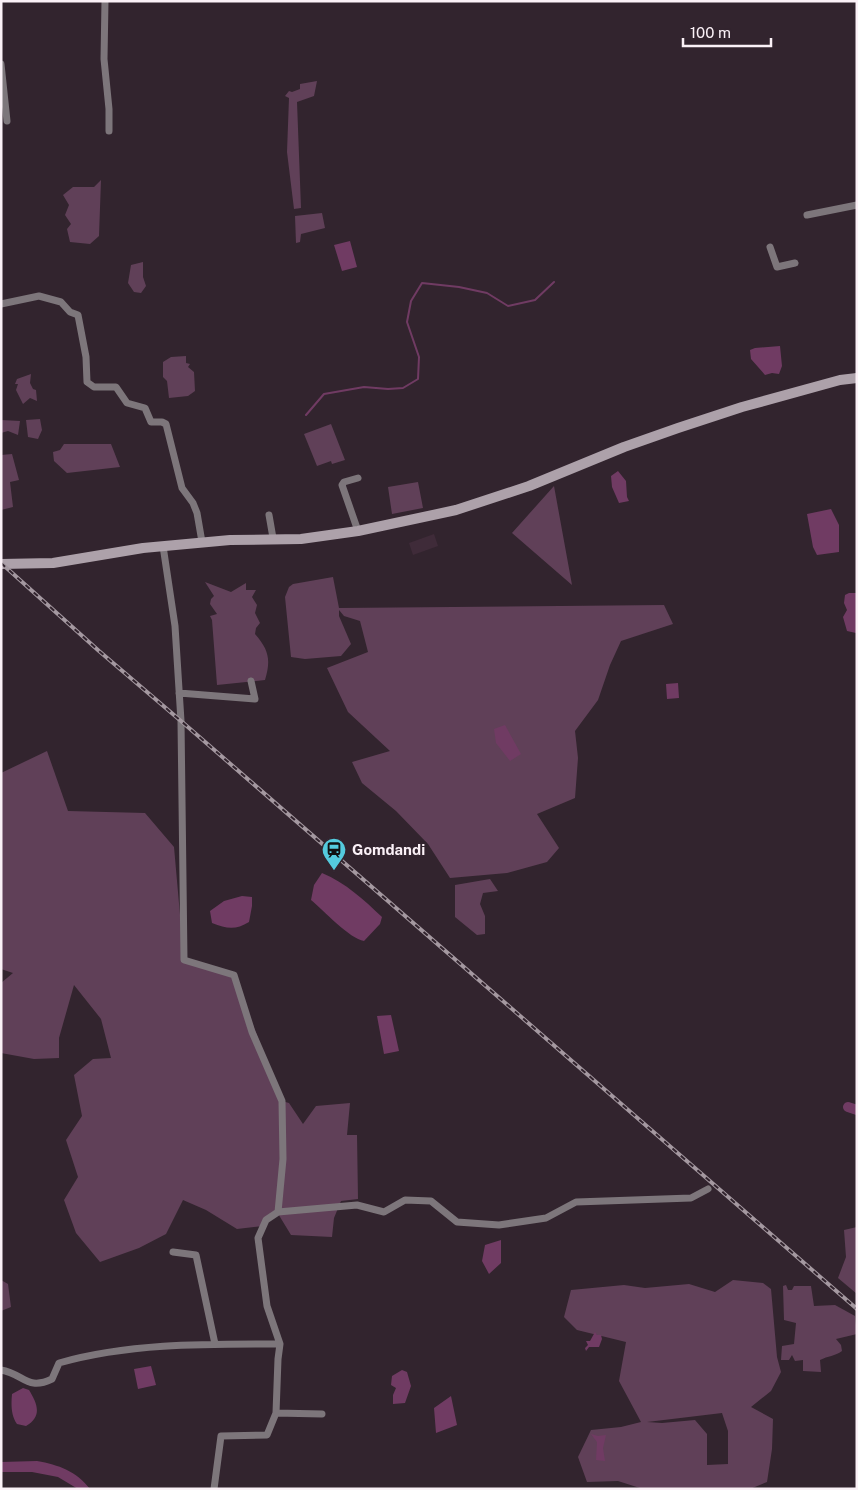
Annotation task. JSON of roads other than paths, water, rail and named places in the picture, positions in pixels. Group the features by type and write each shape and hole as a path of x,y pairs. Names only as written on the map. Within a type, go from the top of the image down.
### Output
{"main road":[{"path":"4,562 53,563 202,542 273,538 301,539 358,531 456,510 529,486 624,447 678,428 742,407 840,380 857,378"}],"street":[{"path":"105,1 104,59 109,109 109,131"},
{"path":"1,64 6,121"},
{"path":"807,216 857,205"},
{"path":"770,247 777,267 795,263"},
{"path":"1,304 38,296 61,302 70,312 78,315 86,357 87,382 94,387 116,387 128,404 144,408 151,422 166,424 182,488 193,503 197,513 202,542"},
{"path":"358,478 344,482 342,485 358,531"},
{"path":"269,515 273,538"},
{"path":"163,546 175,626 181,721 184,960 234,975 252,1032 282,1101 284,1159 278,1212"},
{"path":"179,693 255,699 251,682"},
{"path":"214,1489 222,1436 267,1435 276,1413 280,1344 267,1306 258,1238 266,1220 278,1212 357,1204 384,1212 405,1200 431,1201 457,1222 499,1225 546,1218 576,1202 691,1198 708,1189"},
{"path":"173,1252 196,1255 215,1344"},
{"path":"1,1370 36,1384 52,1379 57,1365 63,1362 115,1351 136,1348 215,1344 280,1344"},
{"path":"276,1413 322,1414"}],"waterway":[{"path":"306,415 324,394 364,387 403,388 418,379 419,357 407,322 411,301 422,283 459,287 487,293 508,306 535,300 554,282"},
{"path":"848,1107 857,1110"}],"railway":[{"path":"1,563 99,651 857,1309"}],"place":[{"name":"Gomdandi","path":"334,871"}]}
